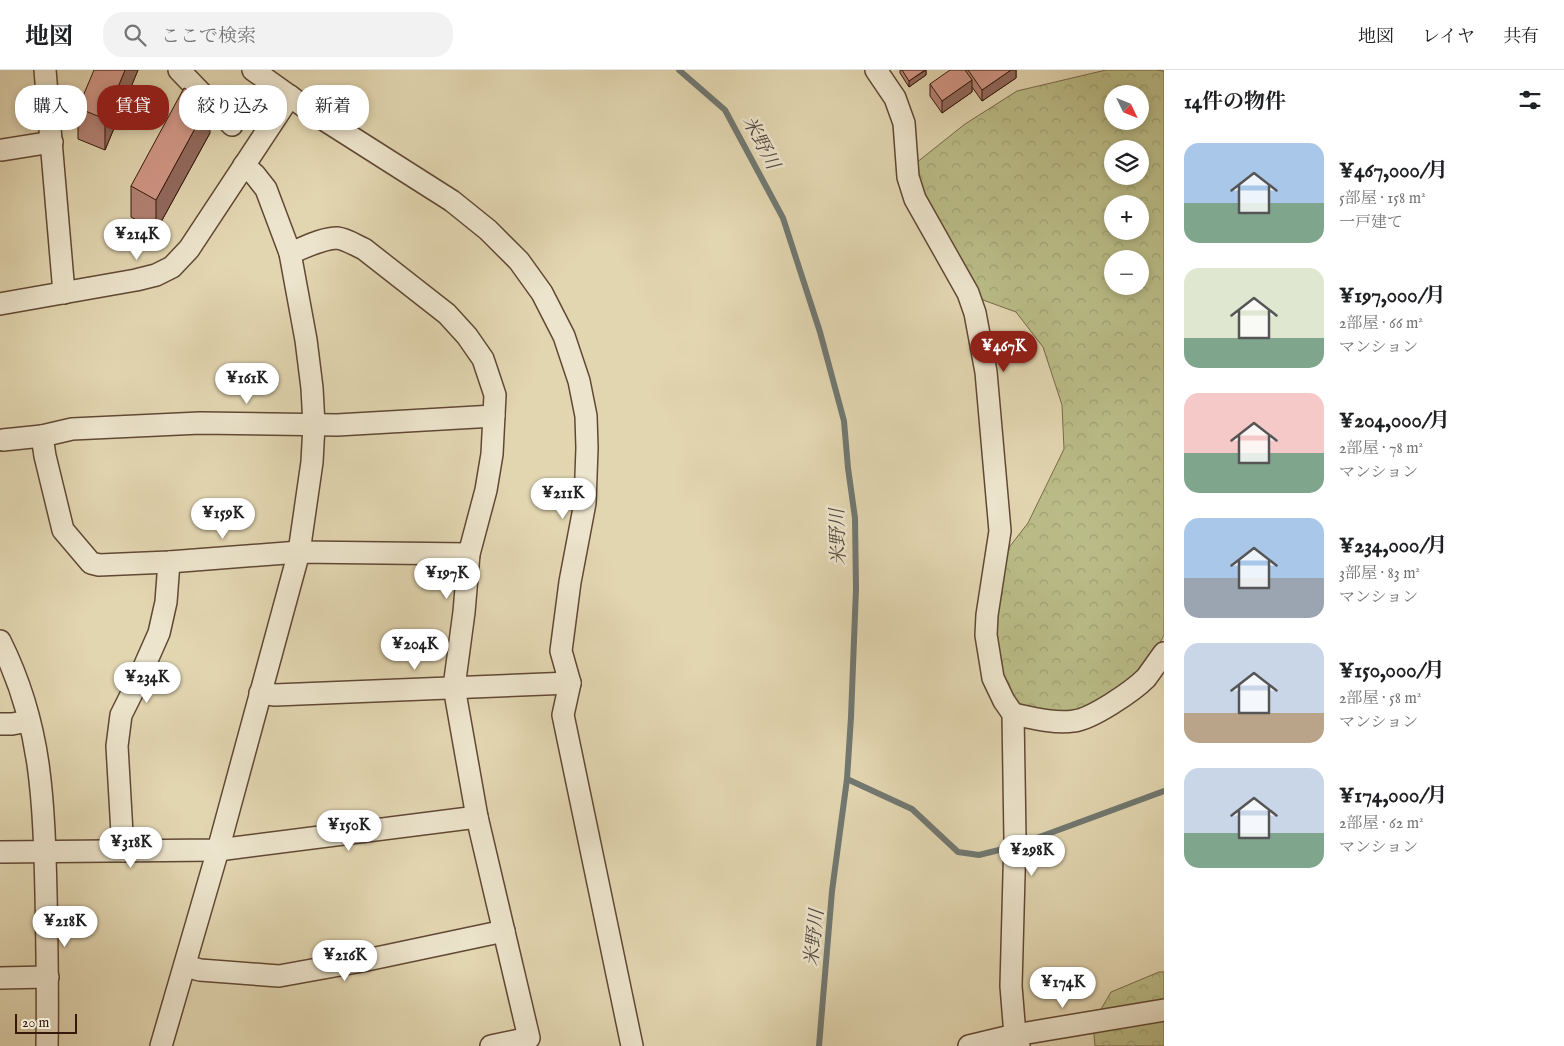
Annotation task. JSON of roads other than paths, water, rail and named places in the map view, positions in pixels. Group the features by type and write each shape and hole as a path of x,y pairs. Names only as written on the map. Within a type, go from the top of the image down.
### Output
{"street":[{"path":"45,70 64,293"},
{"path":"179,70 193,85"},
{"path":"253,70 452,201 488,230 519,262 542,293 564,336 579,381 586,416 585,502 570,582 561,650 570,683 563,715 632,1046"},
{"path":"876,70 895,98 904,123 908,177 915,199 968,292 975,314 986,372 1000,530 987,615 986,636 993,678 1004,701 1013,714 1016,838 1011,986 1017,1041"},
{"path":"0,304 136,280 156,275 172,266 189,249 290,96"},
{"path":"2,150 52,142"},
{"path":"161,1046 218,850 299,552 312,462 314,424 312,388 306,340 290,253 266,188 244,166"},
{"path":"290,253 337,238 364,249 447,314 467,336 483,359 495,395 492,454 486,490 469,554 464,612 454,687 477,817 530,1042 491,1046"},
{"path":"3,440 42,436 72,429 200,423 337,425 494,416"},
{"path":"42,436 63,530 91,563 99,565 169,562 299,552 469,554"},
{"path":"123,850 117,746 121,714 136,686 159,633 166,602 169,562"},
{"path":"0,641 8,658 29,721 38,764 44,851 48,977 47,1046"},
{"path":"1013,714 1047,720 1075,722 1094,714 1123,697 1146,678 1164,653"},
{"path":"260,693 570,683"},
{"path":"0,724 29,721"},
{"path":"0,852 218,850 477,817"},
{"path":"185,966 200,970 279,976 362,961 504,931"},
{"path":"0,978 48,977"},
{"path":"969,1046 1017,1041 1164,1010"}],"waterway":[{"name":"米野川","path":"679,70 725,110 783,218 820,332 844,421 855,518 856,589 851,717 847,779 832,891 819,1046"},
{"path":"847,779 912,809 958,852 979,855 1015,846 1164,791"}]}
